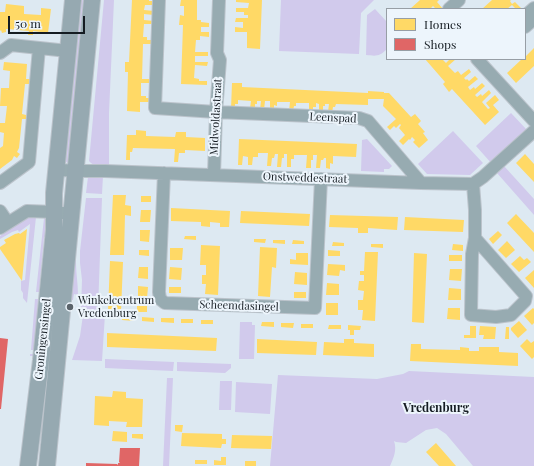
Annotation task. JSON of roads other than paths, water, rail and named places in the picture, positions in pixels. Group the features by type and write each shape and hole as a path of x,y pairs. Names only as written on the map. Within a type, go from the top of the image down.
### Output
{"street":[{"name":"Groningensingel","path":"28,466 42,354 54,230 54,193 72,0"},
{"name":"Groningensingel","path":"47,466 92,0"},
{"name":"Leenspad","path":"159,0 157,108 359,118 368,121 421,183"},
{"name":"Midwoldastraat","path":"214,174 216,112 220,60 217,53 219,0"},
{"name":"Midwoldastraat","path":"220,60 225,53 227,0"},
{"path":"450,8 459,0"},
{"path":"526,15 534,8"},
{"path":"526,26 534,19"},
{"path":"0,53 11,45 68,51"},
{"path":"0,183 29,162 39,48"},
{"path":"481,60 534,121"},
{"path":"475,238 526,296 525,301 511,315 471,315 472,254 475,238 473,184 483,177 534,131"},
{"name":"Onstweddestraat","path":"57,170 214,174 473,184"},
{"name":"Scheemdasingel","path":"164,173 159,292 160,299 165,303 227,306 315,308 321,179"},
{"path":"0,211 4,226 26,211 71,214"}],"place":[{"name":"Winkelcentrum Vredenburg","path":"70,307"}],"district":[{"name":"Vredenburg","path":"436,408"}]}
